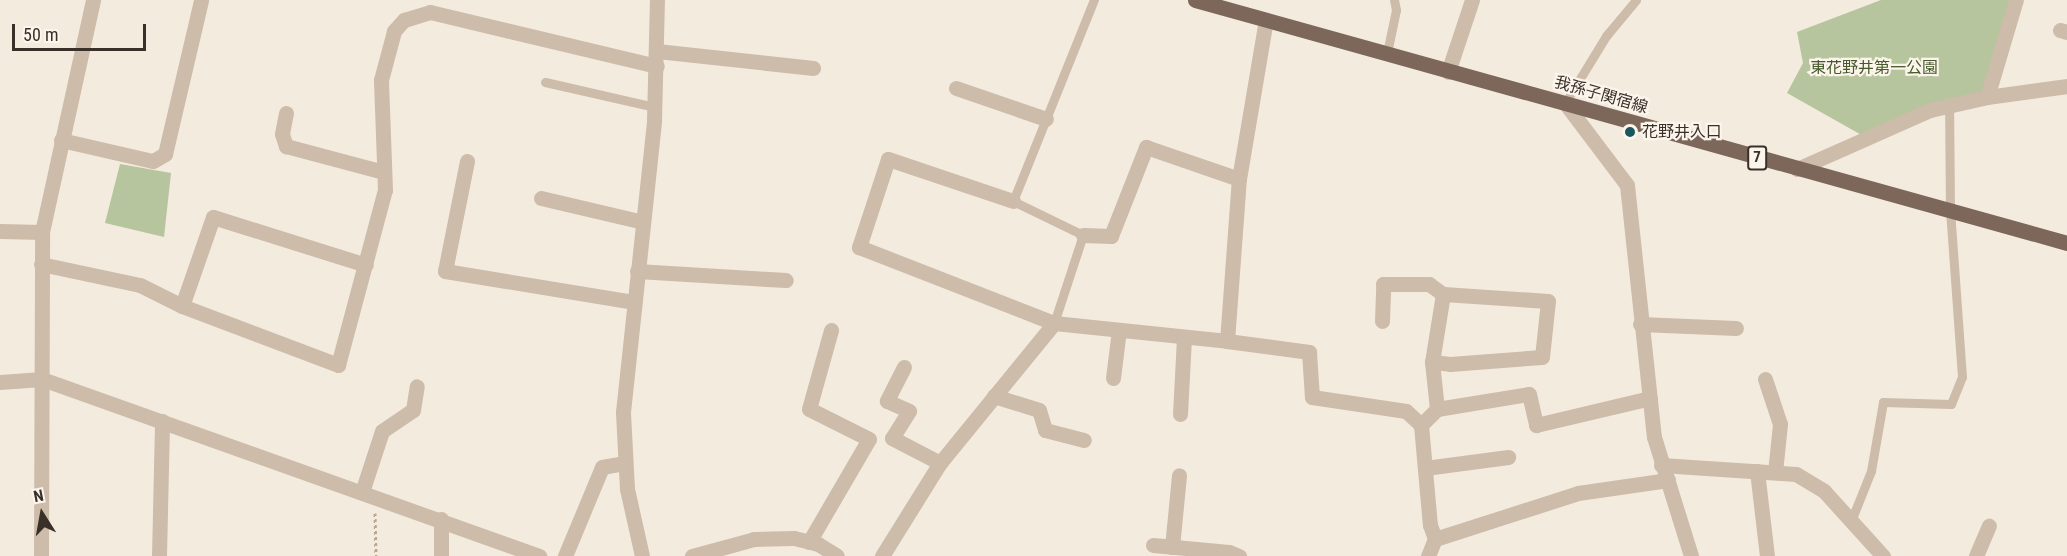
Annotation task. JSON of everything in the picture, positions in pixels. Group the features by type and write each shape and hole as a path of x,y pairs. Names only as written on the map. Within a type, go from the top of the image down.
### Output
{"main road":[{"name":"我孫子関宿線","path":"1195,0 2067,243"}],"street":[{"path":"41,556 42,232 93,0"},
{"path":"61,140 153,161 165,154 201,0"},
{"path":"642,556 624,463 623,412 655,107 657,0"},
{"path":"1448,72 1473,0"},
{"path":"1987,97 2016,0"},
{"path":"41,264 140,285 182,306 338,365 385,190 381,80 394,31 414,7 657,58 813,68"},
{"path":"1227,341 1239,179 1266,20"},
{"path":"1797,169 1919,114 1987,97 2067,86"},
{"path":"956,87 1046,119"},
{"path":"1565,103 1627,185 1640,324 1661,465 1668,480 1691,556"},
{"path":"286,113 282,135 286,146 384,172"},
{"path":"1083,235 1110,236 1146,147 1239,179"},
{"path":"1013,201 888,159 859,247 1054,323 1309,352 1312,397 1406,411 1421,425 1430,525 1435,539 1428,556"},
{"path":"467,161 445,271 634,302"},
{"path":"541,198 643,222"},
{"path":"182,306 213,217 366,264"},
{"path":"0,231 42,232"},
{"path":"638,272 786,280"},
{"path":"1382,321 1383,284 1429,284 1443,294 1548,301 1542,357 1450,364 1432,362"},
{"path":"1437,409 1432,362 1443,294"},
{"path":"882,556 940,463 1054,323"},
{"path":"1640,324 1736,328"},
{"path":"809,542 869,439 809,409 831,330"},
{"path":"1113,378 1119,330"},
{"path":"1180,414 1184,337"},
{"path":"904,367 886,401 909,411 892,438 940,463"},
{"path":"0,382 42,379 441,519 539,556"},
{"path":"1765,380 1780,424 1775,472"},
{"path":"368,494 382,431 413,410 417,386"},
{"path":"1421,425 1437,409 1529,394 1536,426 1650,398"},
{"path":"994,396 1039,410 1045,430 1084,440"},
{"path":"159,556 162,421"},
{"path":"1425,468 1508,457"},
{"path":"565,556 602,467 624,463"},
{"path":"1661,465 1796,474 1824,491 1883,556"},
{"path":"1757,471 1767,556"},
{"path":"1173,547 1179,475"},
{"path":"1435,539 1578,493 1668,480"},
{"path":"441,519 441,556"},
{"path":"1976,556 1989,526"},
{"path":"692,556 754,539 794,538 809,542 837,556"},
{"path":"1153,545 1239,556"}],"lane":[{"path":"1054,323 1083,235 1013,201 1094,0"},
{"path":"1387,53 1396,10 1394,0"},
{"path":"1565,103 1606,36 1636,0"},
{"path":"545,82 655,107"},
{"path":"1851,521 1871,471 1883,402 1951,404 1962,377 1950,211 1949,105"}],"path":[{"path":"368,494 376,556"}],"green space":[{"name":"東花野井第一公園","path":"1881,0 2016,0 1987,97 1865,137 1787,93 1803,63 1797,32"},
{"path":"120,164 171,173 164,237 105,223"}],"place":[{"name":"花野井入口","path":"1630,132"}]}
